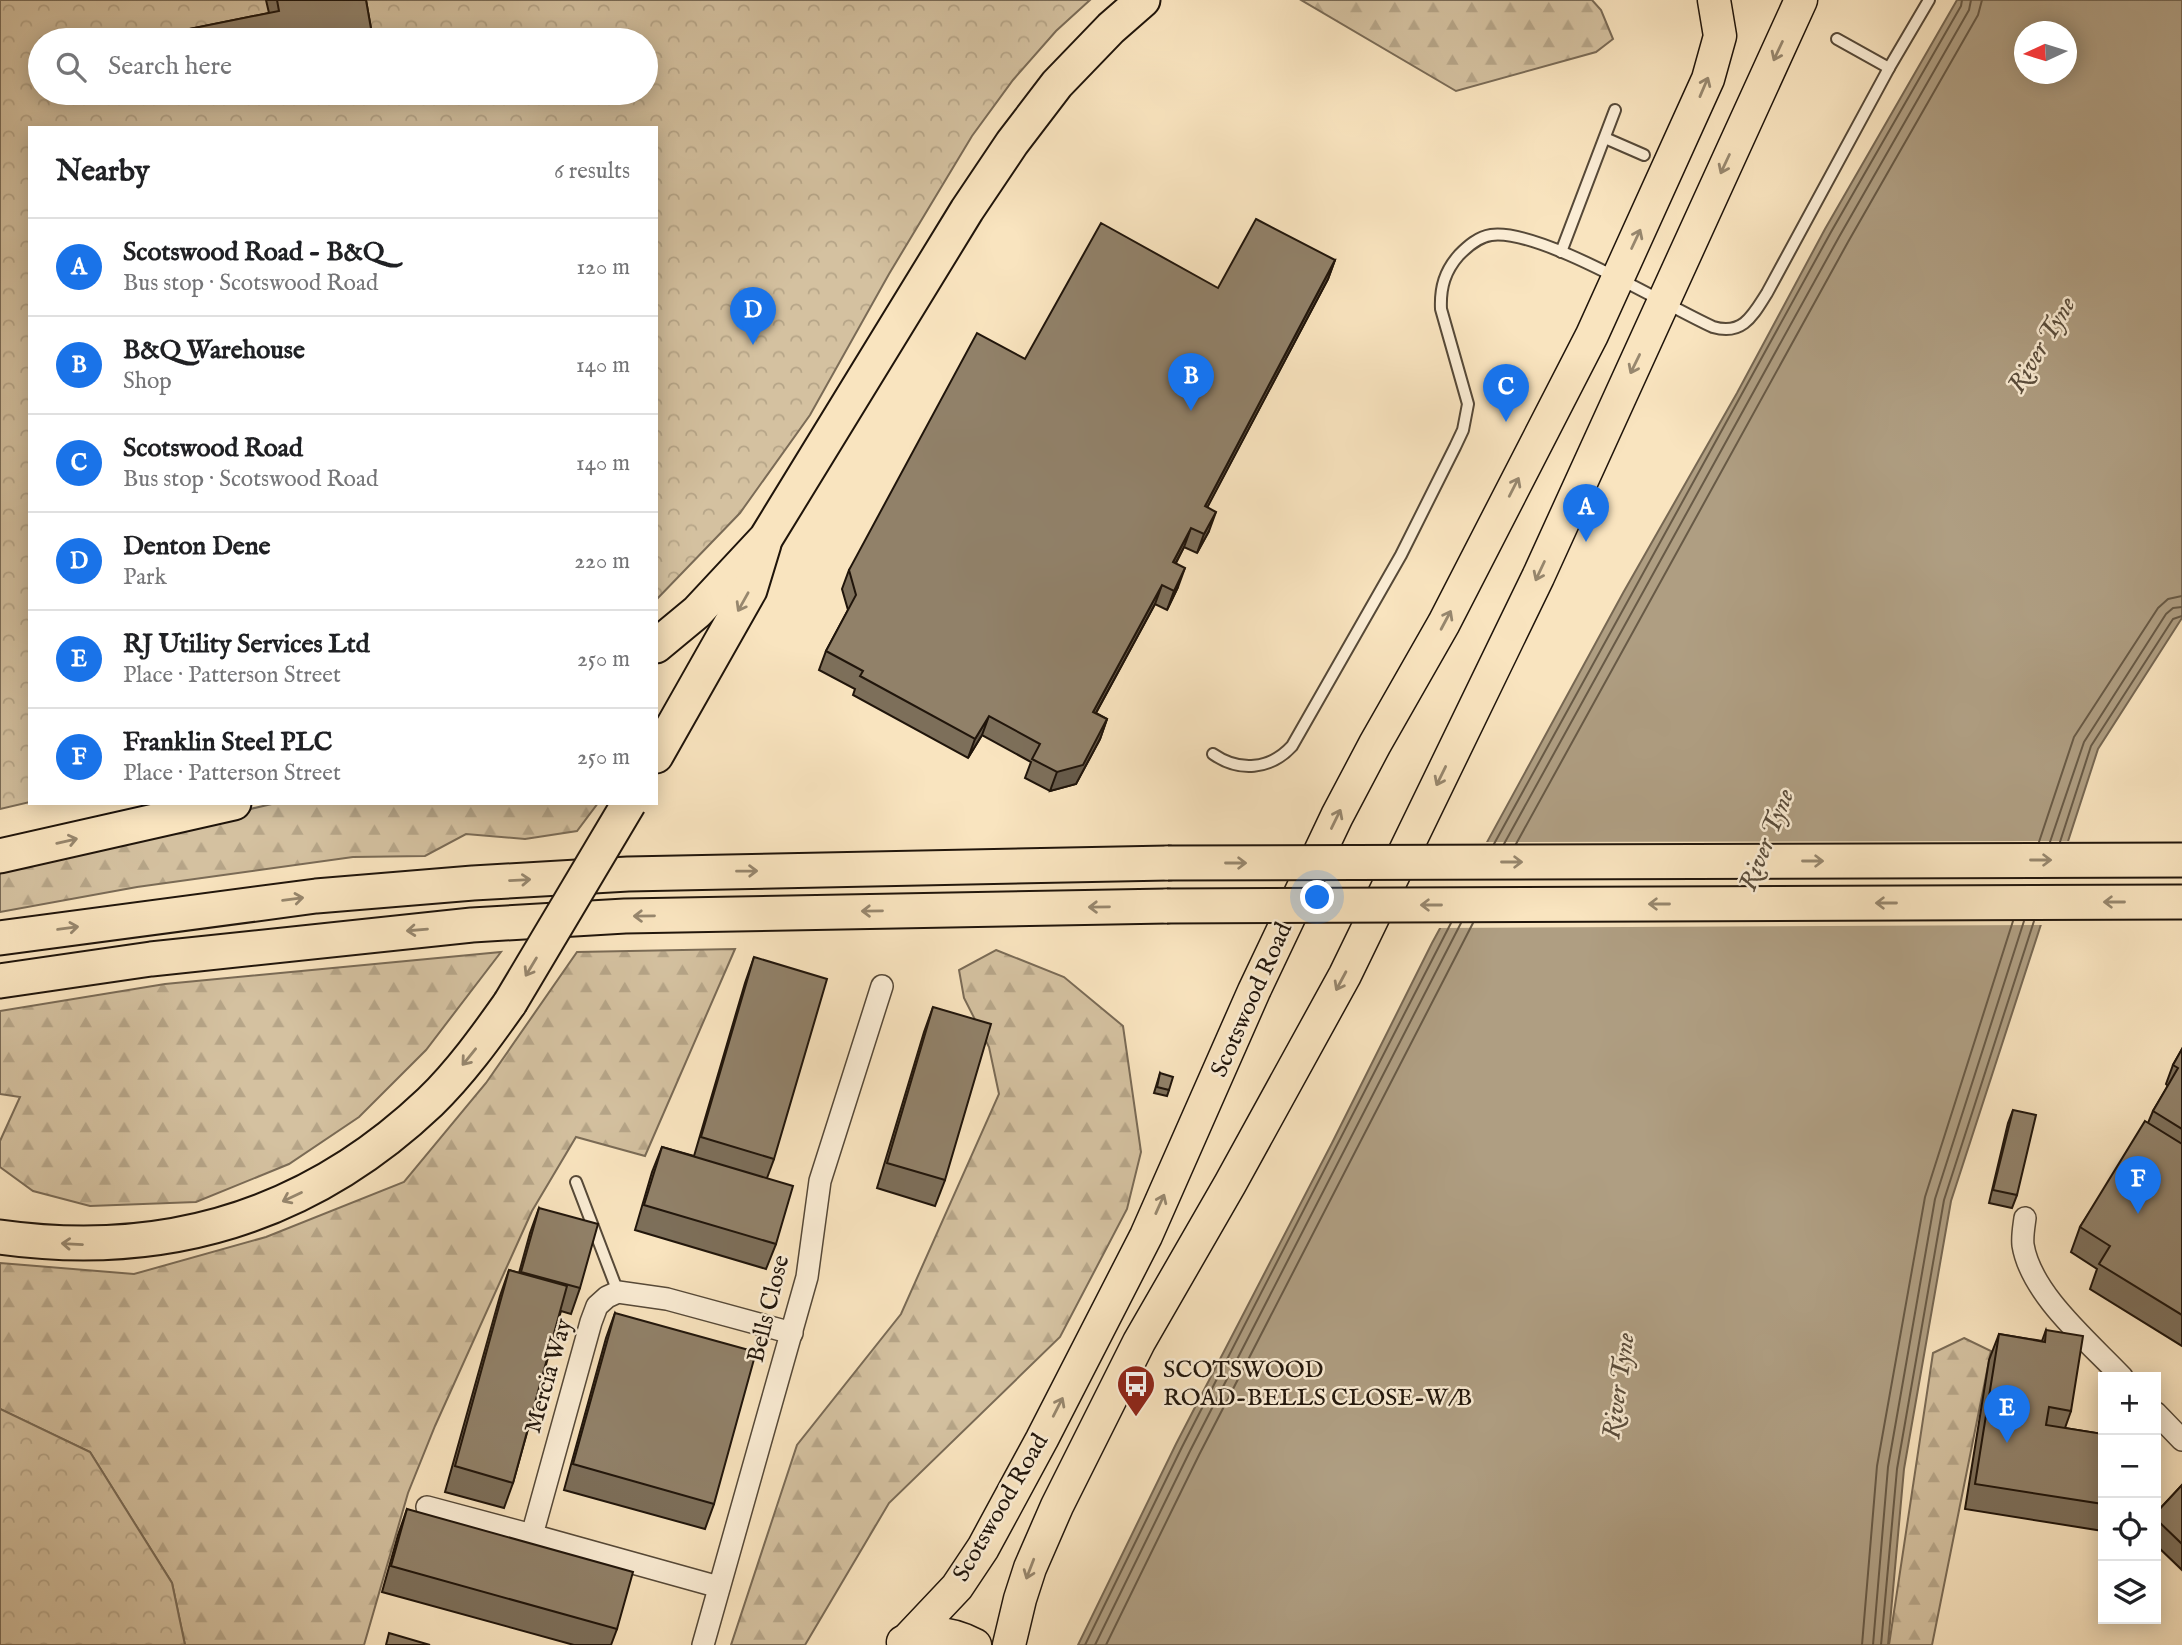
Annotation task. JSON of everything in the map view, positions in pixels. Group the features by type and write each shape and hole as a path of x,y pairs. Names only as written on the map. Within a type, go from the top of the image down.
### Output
{"highway":[{"path":"658,644 697,612 766,538 967,210 1012,144 1057,84 1111,28 1143,0"},
{"path":"658,752 750,590 766,538"},
{"path":"0,856 225,805"},
{"path":"0,1237 85,1244 134,1242 181,1235 273,1207 317,1186 358,1161 397,1132 432,1100 492,1028 510,1003 628,805"},
{"path":"0,938 316,896 628,874 1168,863 2182,860"},
{"path":"0,981 150,959 472,925 625,916 1167,906 2182,902"}],"main road":[{"name":"Scotswood Road","path":"902,1643 957,1587 983,1548 1146,1236 1254,991 1336,816 1444,623 1617,279 1708,79 1720,36 1714,0"},
{"name":"Scotswood Road","path":"1009,1645 1026,1579 1057,1506 1139,1342 1345,975 1538,577 1801,0"},
{"path":"902,1643 926,1634 947,1634 975,1645"}],"street":[{"name":"Bells Close","path":"702,1645 807,1277 820,1181 882,986"},
{"path":"2025,1218 2022,1243 2029,1268 2042,1292 2117,1372"},
{"path":"618,1292 667,1299 792,1333"},
{"name":"Mercia Way","path":"532,1535 591,1322 597,1307 607,1297 618,1292"},
{"path":"2161,1418 2182,1440"},
{"path":"427,1507 719,1587"}],"lane":[{"path":"1213,754 1224,762 1241,767 1259,766 1282,756 1292,746 1401,555 1455,447 1463,430 1468,404 1441,309 1440,295 1444,278 1465,248 1491,235 1514,237 1560,252 1721,330 1735,328 1752,315 1767,293 1889,68 1929,0"},
{"path":"1837,39 1889,68"},
{"path":"1560,252 1615,110"},
{"path":"1605,138 1644,155"},
{"path":"576,1182 618,1292"}],"green space":[{"path":"0,0 1090,0 1056,31 1013,80 972,136 889,274 810,415 740,513 658,598 658,126 28,126 28,802 0,809"},
{"path":"1301,0 1592,0 1601,10 1613,39 1596,52 1456,91"},
{"path":"267,805 596,805 577,831 525,839 466,834 425,856 353,857 137,887 0,912 0,867"},
{"path":"735,949 645,1156 576,1137 532,1211 435,1426 408,1493 364,1645 185,1645 172,1583 90,1452 0,1409 0,1263 134,1274 266,1237 404,1182 486,1083 577,952"},
{"path":"996,950 1064,977 1123,1026 1141,1152 1127,1209 1060,1337 889,1503 805,1645 731,1645 797,1445 901,1314 999,1094 989,1047 964,998 959,970"},
{"path":"501,952 426,1050 359,1117 289,1164 196,1202 90,1206 33,1191 0,1167 0,1141 20,1097 0,1094 0,1011 165,984"},
{"path":"1964,1338 1991,1351 1932,1645 1889,1645 1933,1353"},
{"path":"0,1409 90,1452 172,1583 185,1645 0,1645"}],"water":[{"name":"River Tyne","path":"1957,0 2182,0 2182,618 2098,749 1951,1201 1904,1469 1888,1645 1078,1645 1176,1444 1432,943 1623,593 1737,393 1825,229"}],"pier":[{"path":"2071,841 2043,925 1436,928 1483,842"}],"building":[{"path":"277,0 366,0 371,28 194,28 279,11"},
{"path":"1256,219 1335,260 1205,506 1216,512 1204,534 1191,528 1173,562 1185,568 1174,591 1162,585 1093,712 1107,719 1083,765 1057,772 1032,759 1040,744 989,716 975,739 860,676 863,671 826,651 856,595 849,570 977,333 1025,359 1101,223 1218,288"},
{"path":"754,957 827,979 774,1159 701,1137"},
{"path":"933,1007 991,1024 945,1180 887,1163"},
{"path":"2182,1049 2182,1129 2153,1111 2178,1068 2173,1065"},
{"path":"1160,1073 1173,1077 1169,1090 1157,1087"},
{"path":"2013,1110 2036,1115 2017,1195 1993,1190"},
{"path":"2145,1121 2182,1144 2182,1315 2099,1264 2110,1246 2080,1227"},
{"path":"662,1147 793,1186 776,1244 644,1205"},
{"path":"539,1208 598,1224 580,1288 521,1272"},
{"path":"509,1270 567,1286 513,1483 455,1466"},
{"path":"615,1313 756,1352 714,1504 573,1464"},
{"path":"2046,1330 2083,1336 2071,1411 2049,1407 2046,1425 2098,1433 2098,1503 1975,1484 1999,1334 2045,1342"},
{"path":"2182,1485 2182,1544 2161,1524 2161,1508"},
{"path":"407,1509 633,1572 617,1629 391,1566"},
{"path":"389,1633 430,1645 386,1645"}],"place":[{"name":"Denton Dene","path":"753,345"},
{"name":"B&Q Warehouse","path":"1191,411"},
{"name":"Scotswood Road","path":"1506,422"},
{"name":"Scotswood Road - B&Q","path":"1586,542"},
{"name":"Franklin Steel PLC","path":"2138,1214"},
{"name":"SCOTSWOOD ROAD-BELLS CLOSE-W/B","path":"1136,1418"},
{"name":"RJ Utility Services Ltd","path":"2007,1443"}]}
